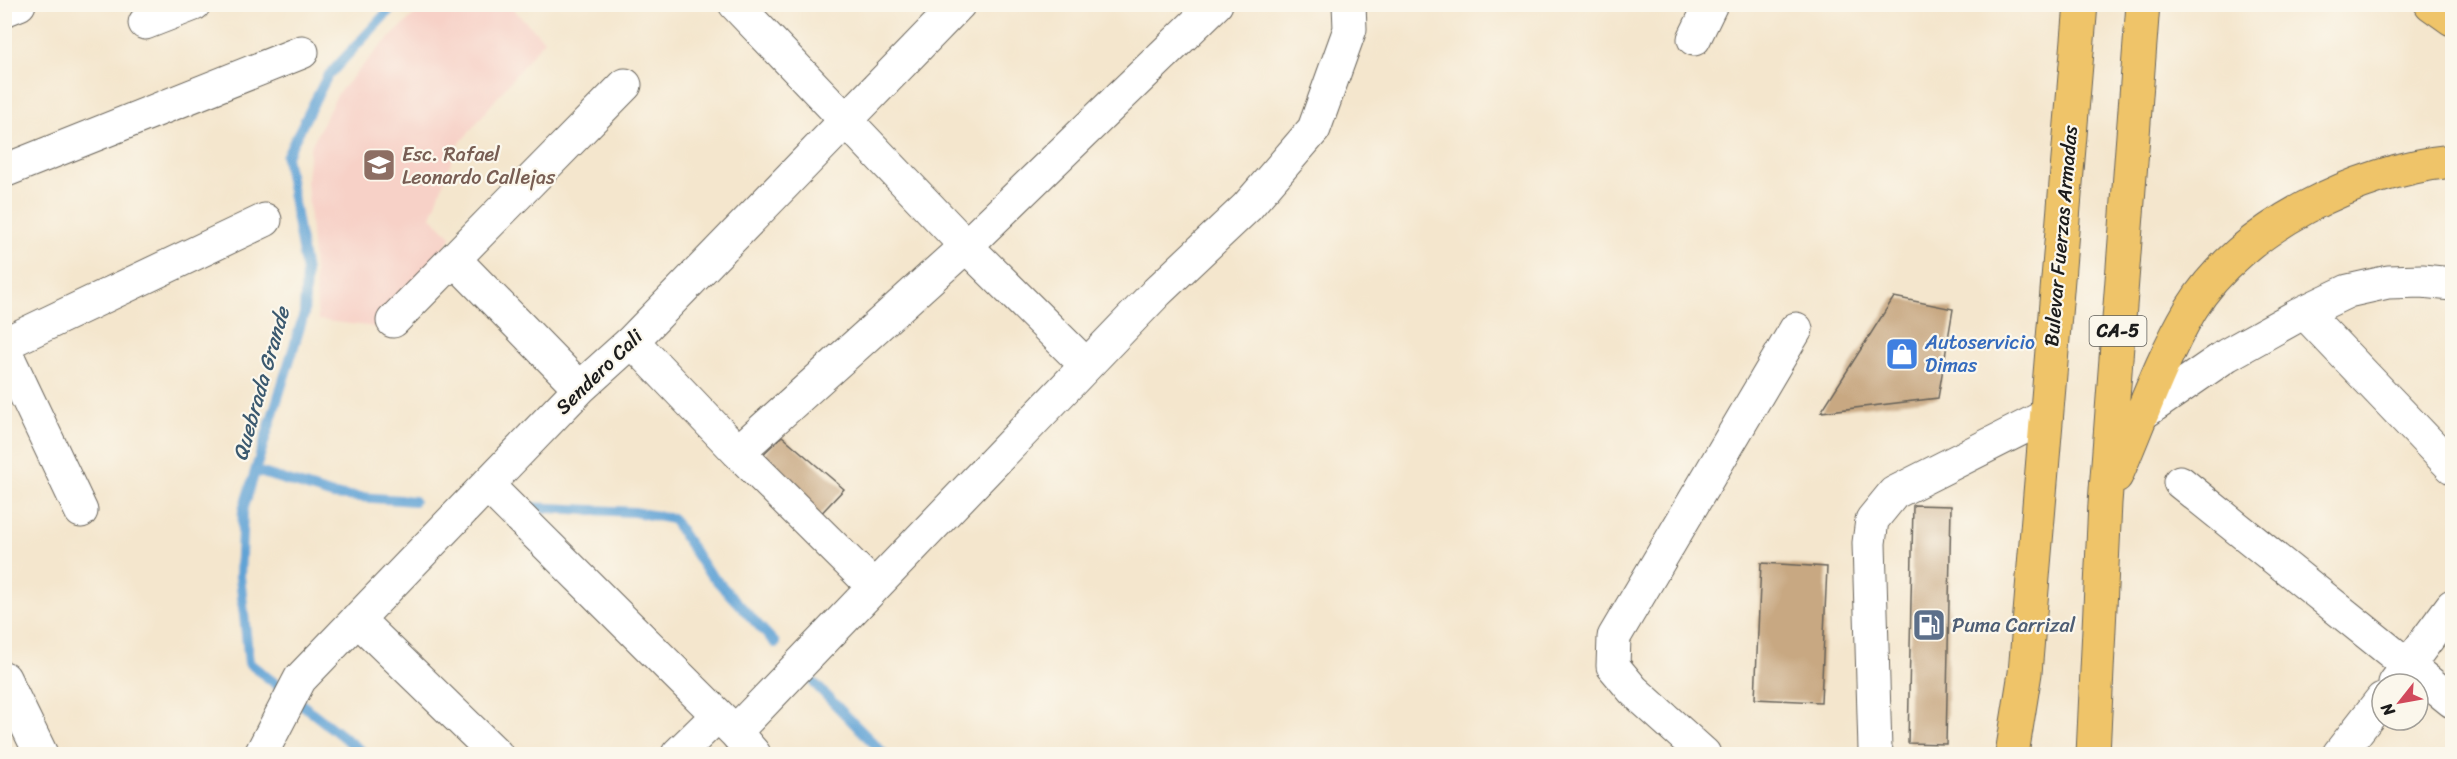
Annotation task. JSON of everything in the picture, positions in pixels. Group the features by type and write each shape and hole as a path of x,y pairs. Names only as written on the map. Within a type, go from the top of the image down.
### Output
{"highway":[{"name":"Bulevar Fuerzas Armadas","path":"2012,754 2025,673 2081,4"},
{"name":"CA-5","path":"2093,754 2105,502 2143,4"},
{"path":"2431,4 2452,19"},
{"path":"2105,502 2172,345 2192,308 2225,267 2266,232 2313,203 2360,182 2422,164 2452,161"}],"street":[{"path":"4,10 19,4"},
{"path":"145,23 194,4"},
{"path":"735,4 966,246 1086,365"},
{"name":"Sendero Cali","path":"261,754 300,679 580,388 632,341 959,4"},
{"path":"738,452 966,246 1216,4"},
{"path":"678,754 736,734 873,586 1086,365 1157,292 1247,207 1314,129 1350,29 1349,4"},
{"path":"1694,39 1711,4"},
{"path":"4,171 302,52"},
{"path":"393,321 625,85"},
{"path":"4,344 265,220"},
{"path":"454,259 580,388"},
{"path":"2143,413 2227,355 2304,312 2348,291 2388,282 2422,281 2452,284"},
{"path":"2304,312 2452,467"},
{"path":"1704,754 1633,690 1613,666 1614,637 1797,329"},
{"path":"632,341 738,452 873,586"},
{"path":"4,349 81,511"},
{"path":"1877,754 1875,750 1869,543 1872,520 1894,493 2046,416"},
{"path":"2180,482 2398,672"},
{"path":"488,486 736,734"},
{"path":"2403,672 2452,606"},
{"path":"357,619 496,754"},
{"path":"4,678 41,754"},
{"path":"2430,690 2452,701"},
{"path":"2339,754 2370,714"}],"shaded area":[{"name":"Esc. Rafael Leonardo Callejas","path":"425,5 509,5 544,40 456,148 431,217 452,237 376,327 318,320 307,181 310,148 338,93 380,47"}],"building":[{"name":"Autoservicio Dimas","path":"1894,297 1953,309 1938,398 1821,412"},
{"path":"782,436 844,489 815,520 755,462"},
{"name":"Puma Carrizal","path":"1913,505 1951,506 1946,744 1908,743"},
{"path":"1761,563 1827,567 1821,702 1755,699"}],"waterway":[{"name":"Quebrada Grande","path":"365,754 249,663 240,576 243,510 304,314 306,272 286,157 327,77 395,4"},
{"path":"256,471 333,495 414,501"},
{"path":"527,507 634,512 673,519 705,568 775,643"},
{"path":"814,683 884,754"}],"place":[{"name":"Esc. Rafael Leonardo Callejas","path":"379,165"},
{"name":"Autoservicio Dimas","path":"1902,354"},
{"name":"Puma Carrizal","path":"1929,625"}]}
